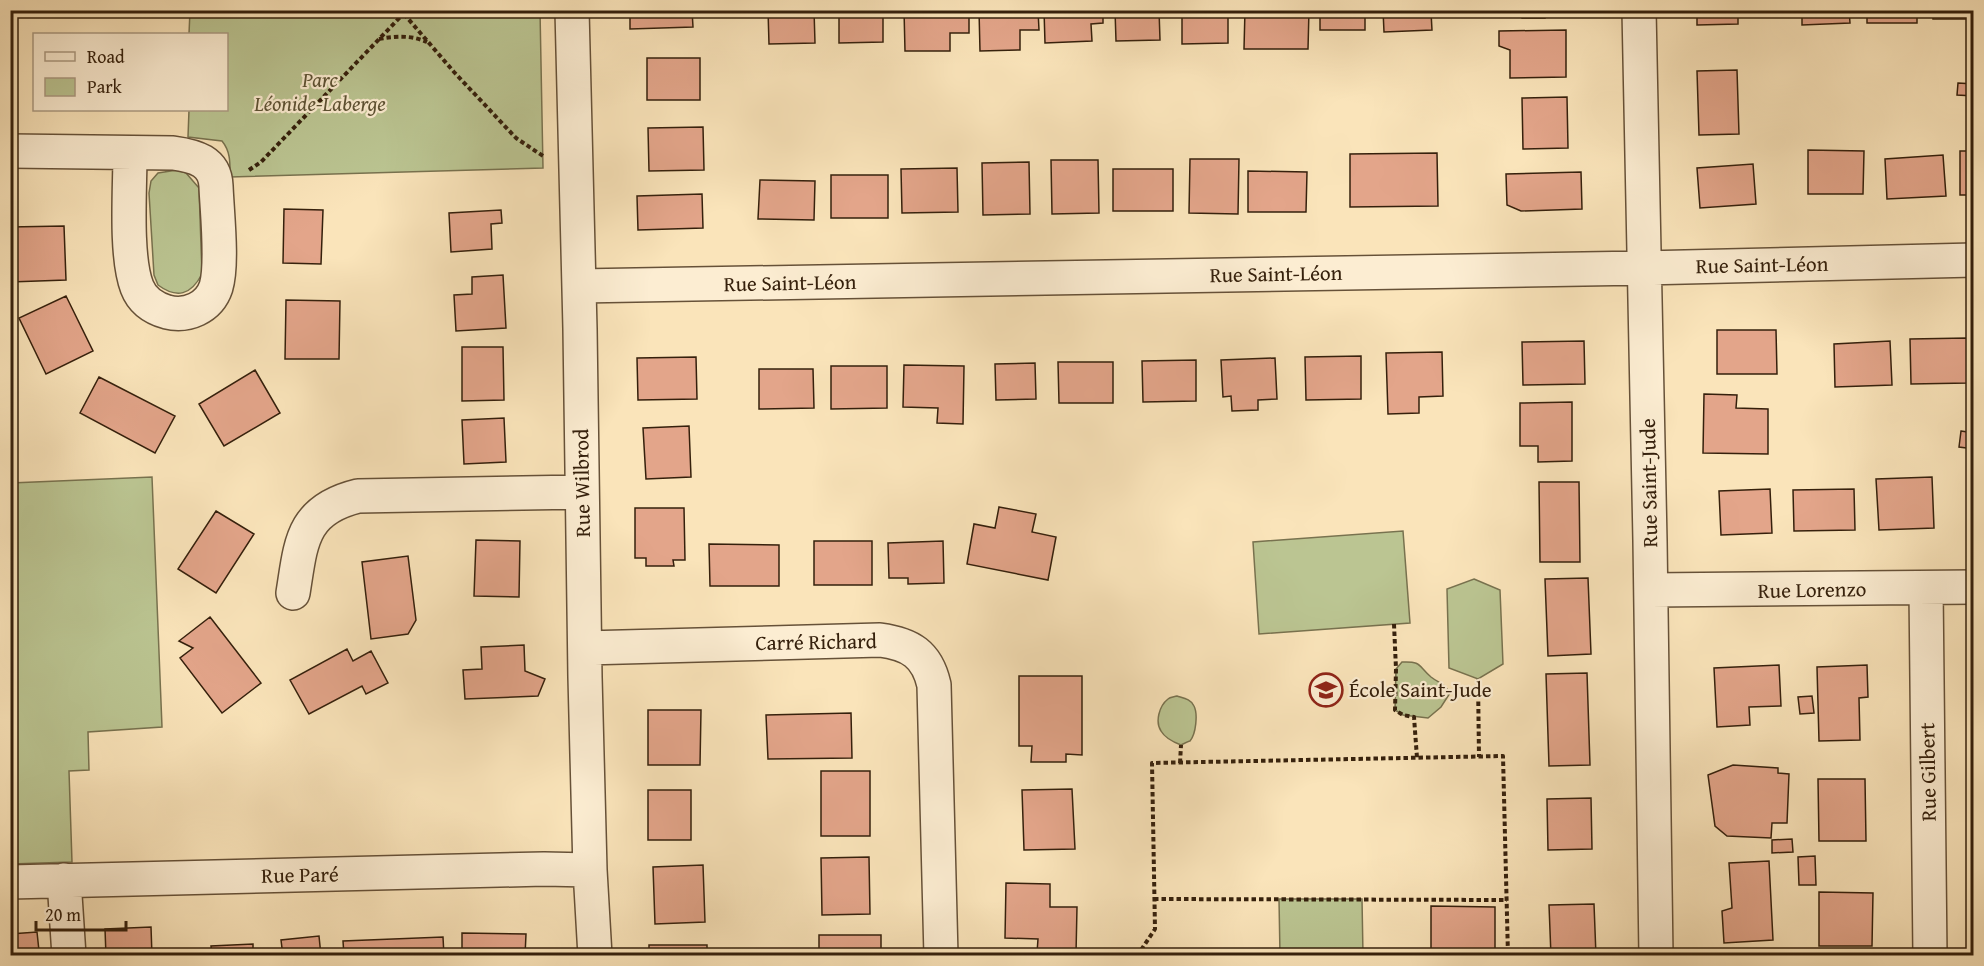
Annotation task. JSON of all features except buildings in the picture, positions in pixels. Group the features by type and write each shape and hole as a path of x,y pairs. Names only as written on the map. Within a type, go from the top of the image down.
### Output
{"street":[{"name":"Rue Wilbrod","path":"572,10 590,870 595,956"},
{"name":"Rue Saint-Jude","path":"1639,10 1656,956"},
{"path":"10,151 185,154 212,168 216,175 218,275 212,296 200,308 180,314 169,312 148,303 141,296 136,285 131,255 130,154"},
{"name":"Rue Saint-Léon","path":"579,286 1643,268 1974,260"},
{"path":"293,593 299,552 309,525 330,506 342,500 358,496 582,492"},
{"name":"Rue Lorenzo","path":"1651,590 1974,587"},
{"name":"Rue Gilbert","path":"1926,588 1930,956"},
{"name":"Carré Richard","path":"585,648 880,640 895,642 919,655 928,666 934,685 941,956"},
{"name":"Rue Paré","path":"10,882 544,869 590,870"},
{"path":"64,880 69,956"}],"path":[{"path":"249,170 261,162 405,12 430,44 516,138 547,158"},
{"path":"379,39 416,37 430,44"},
{"path":"1394,624 1395,710 1403,715 1414,717 1416,758"},
{"path":"1478,680 1479,757"},
{"path":"1180,763 1181,745"},
{"path":"1137,956 1155,929 1152,763 1503,756 1508,956"},
{"path":"1154,899 1507,900"}],"green space":[{"name":"Parc Léonide-Laberge","path":"190,11 540,11 543,168 230,177 228,154 222,141 188,137 189,111 228,111 228,33 189,33"},
{"path":"177,170 186,173 199,188 202,274 193,287 183,293 171,292 158,285 154,275 149,193 151,181 158,173"},
{"path":"152,477 162,727 88,732 89,770 69,771 72,862 11,864 11,483"},
{"path":"1403,531 1410,623 1259,634 1253,542"},
{"path":"1474,579 1500,590 1503,664 1478,679 1449,668 1447,589"},
{"path":"1402,662 1413,662 1419,665 1450,693 1441,707 1428,718 1403,715 1395,710 1396,669"},
{"path":"1177,696 1191,702 1196,714 1192,738 1181,745 1165,736 1158,723 1162,706 1169,698"},
{"path":"1279,899 1362,899 1363,955 1280,955"}],"place":[{"name":"École Saint-Jude","path":"1326,690"}]}
